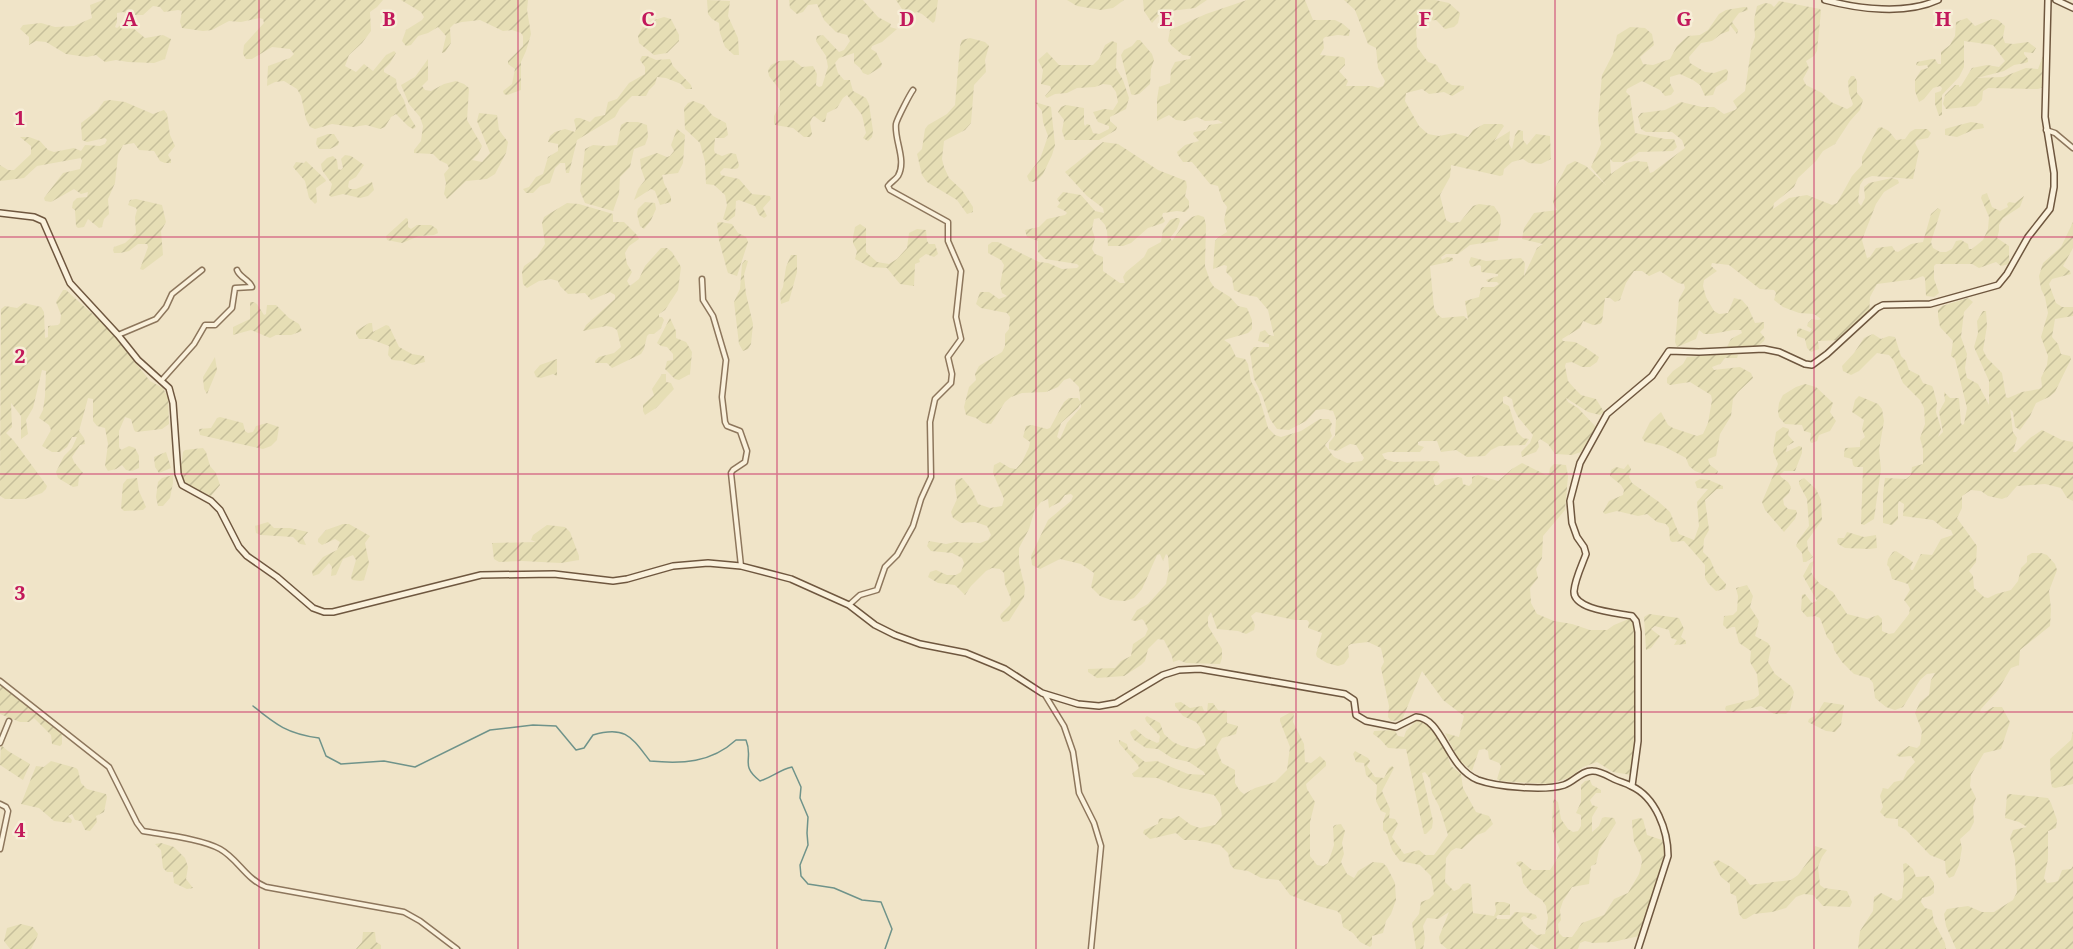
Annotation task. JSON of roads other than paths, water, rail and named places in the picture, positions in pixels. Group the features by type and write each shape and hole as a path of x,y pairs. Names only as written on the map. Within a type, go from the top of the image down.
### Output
{"street":[{"path":"1825,0 1883,9 1919,7 1938,0"},
{"path":"1632,786 1638,741 1640,646 1637,623 1632,616 1587,606 1576,600 1574,593 1586,554 1584,547 1576,537 1570,501 1580,463 1607,414 1652,376 1669,351 1764,349 1779,352 1812,365 1883,305 1930,304 1998,285 2007,274 2028,237 2050,209 2054,187 2054,173 2046,129 2048,0"},
{"path":"2056,0 2073,8"},
{"path":"849,605 860,595 876,590 885,567 897,555 916,520 921,499 932,477 930,427 934,402 951,383 952,374 948,357 961,339 956,317 961,271 948,241 948,222 888,186 897,177 900,169 896,123 913,90"},
{"path":"2046,129 2073,148"},
{"path":"0,213 27,216 43,221 70,283 138,360 169,388 172,396 178,474 182,485 217,506 239,547 247,556 277,577 313,608 333,612 481,575 554,574 613,581 661,568 693,563 741,566 791,579 849,605 875,625 895,634 920,644 966,653 1005,669 1044,693 1078,704 1099,706 1116,704 1163,675 1179,670 1200,669 1346,694 1353,700 1358,717 1385,725 1400,726 1416,717 1423,717 1431,722 1459,766 1475,779 1487,783 1549,788 1571,783 1584,773 1594,771 1632,786 1646,797 1659,815 1668,853 1638,949"},
{"path":"118,335 156,319 166,307 172,294 202,270"},
{"path":"161,381 194,344 204,326 215,325 233,306 235,288 252,287 239,275 237,270"},
{"path":"702,279 703,300 712,316 726,360 722,397 724,422 727,426 740,431 747,451 745,462 731,473 741,566"},
{"path":"0,681 109,767 143,831 211,845 222,850 251,879 266,887 404,912 457,949"},
{"path":"1044,693 1064,726 1072,752 1079,793 1094,823 1101,846 1091,949"},
{"path":"0,743 9,721"},
{"path":"0,804 8,811 0,849"}],"waterway":[{"path":"253,706 283,728 319,738 326,756 341,764 384,761 415,767 490,730 533,725 556,726 576,750 584,748 593,735 604,732 621,733 633,740 650,761 662,762 685,762 706,758 736,740 746,740 749,752 748,766 760,781 792,767 801,787 800,798 808,817 808,845 800,865 801,876 808,884 834,888 862,900 881,902 892,929 885,949"}]}
